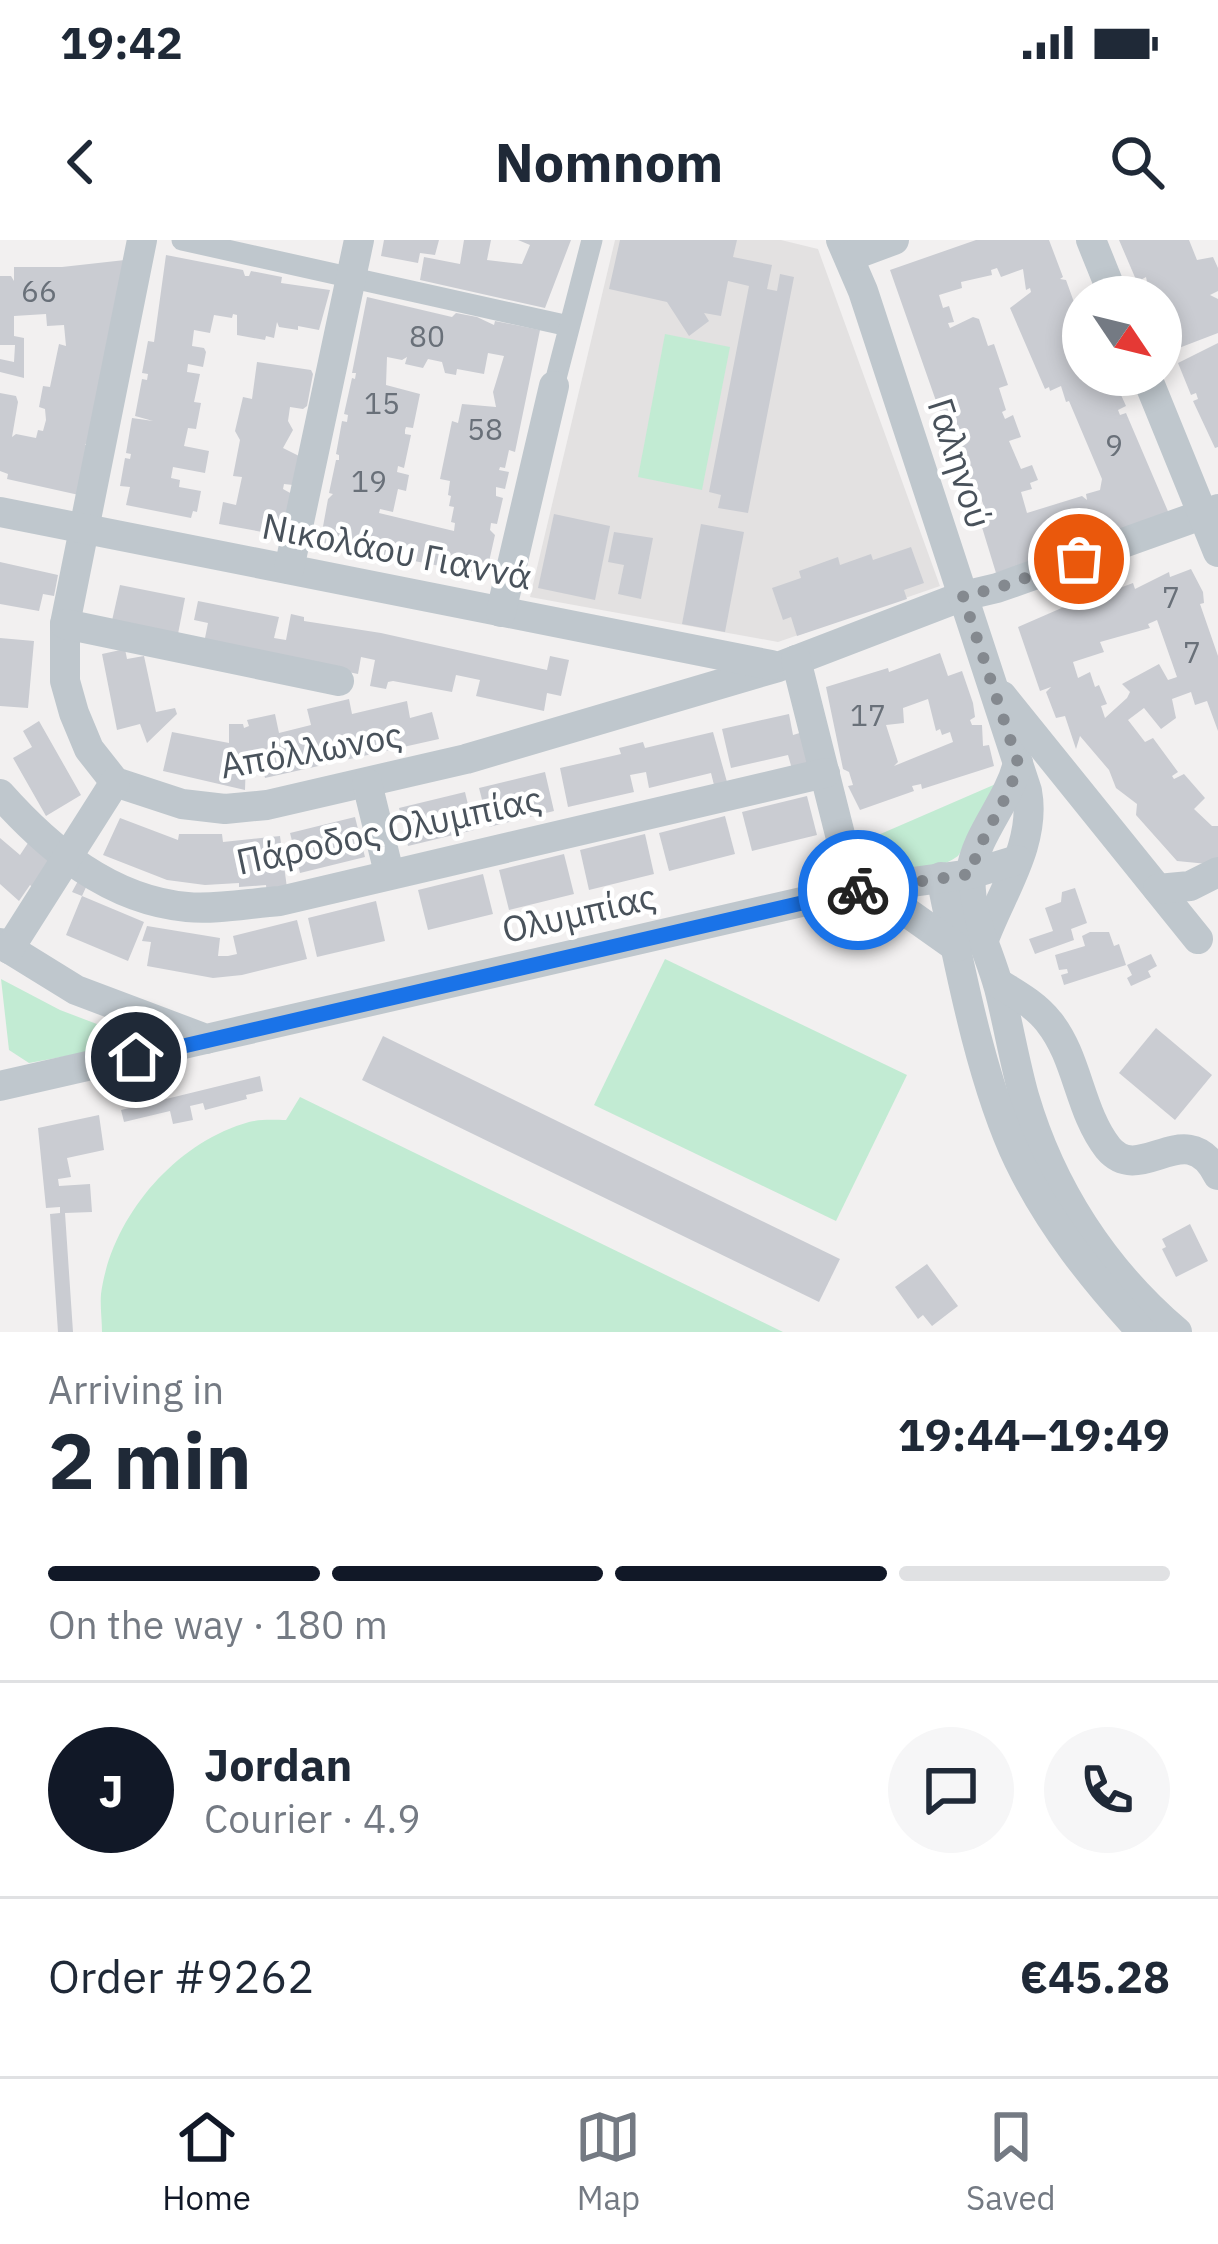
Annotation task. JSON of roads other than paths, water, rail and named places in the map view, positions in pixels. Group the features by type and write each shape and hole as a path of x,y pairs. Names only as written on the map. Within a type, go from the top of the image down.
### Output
{"street":[{"path":"142,240 65,624 65,681 74,713 88,749 115,782 4,946 76,990 206,1039"},
{"path":"182,240 569,326"},
{"path":"289,569 359,240"},
{"path":"501,611 592,240"},
{"path":"846,248 894,240"},
{"path":"1090,240 1105,276"},
{"name":"Γαληνού","path":"846,248 1031,811 1017,860 970,945"},
{"path":"1156,396 1210,511 1218,552"},
{"name":"Απόλλωνος","path":"115,782 182,804 225,809 267,805 367,783 787,663 1210,511"},
{"name":"Νικολάου Γιαννά","path":"0,512 787,663"},
{"path":"65,624 340,681"},
{"path":"787,663 825,773 854,890 970,945 998,983 1029,1002 1048,1021 1091,1122 1109,1150 1124,1162 1135,1164 1160,1151 1190,1150 1210,1161 1218,1175"},
{"path":"991,682 1198,939"},
{"path":"956,876 974,858 1012,788 1018,763"},
{"name":"Πάροδος Ολυμπίας","path":"0,794 67,858 122,891 187,907 280,901 825,773"},
{"path":"367,783 389,873"},
{"path":"956,876 1017,860"},
{"path":"1159,889 1190,886 1218,872"},
{"path":"956,876 971,901 970,945 998,1105 1017,1157 1085,1267 1142,1332"},
{"name":"Ολυμπίας","path":"0,1086 854,890 956,876"},
{"path":"998,983 1024,1094 1062,1192 1086,1234 1177,1332"}]}
